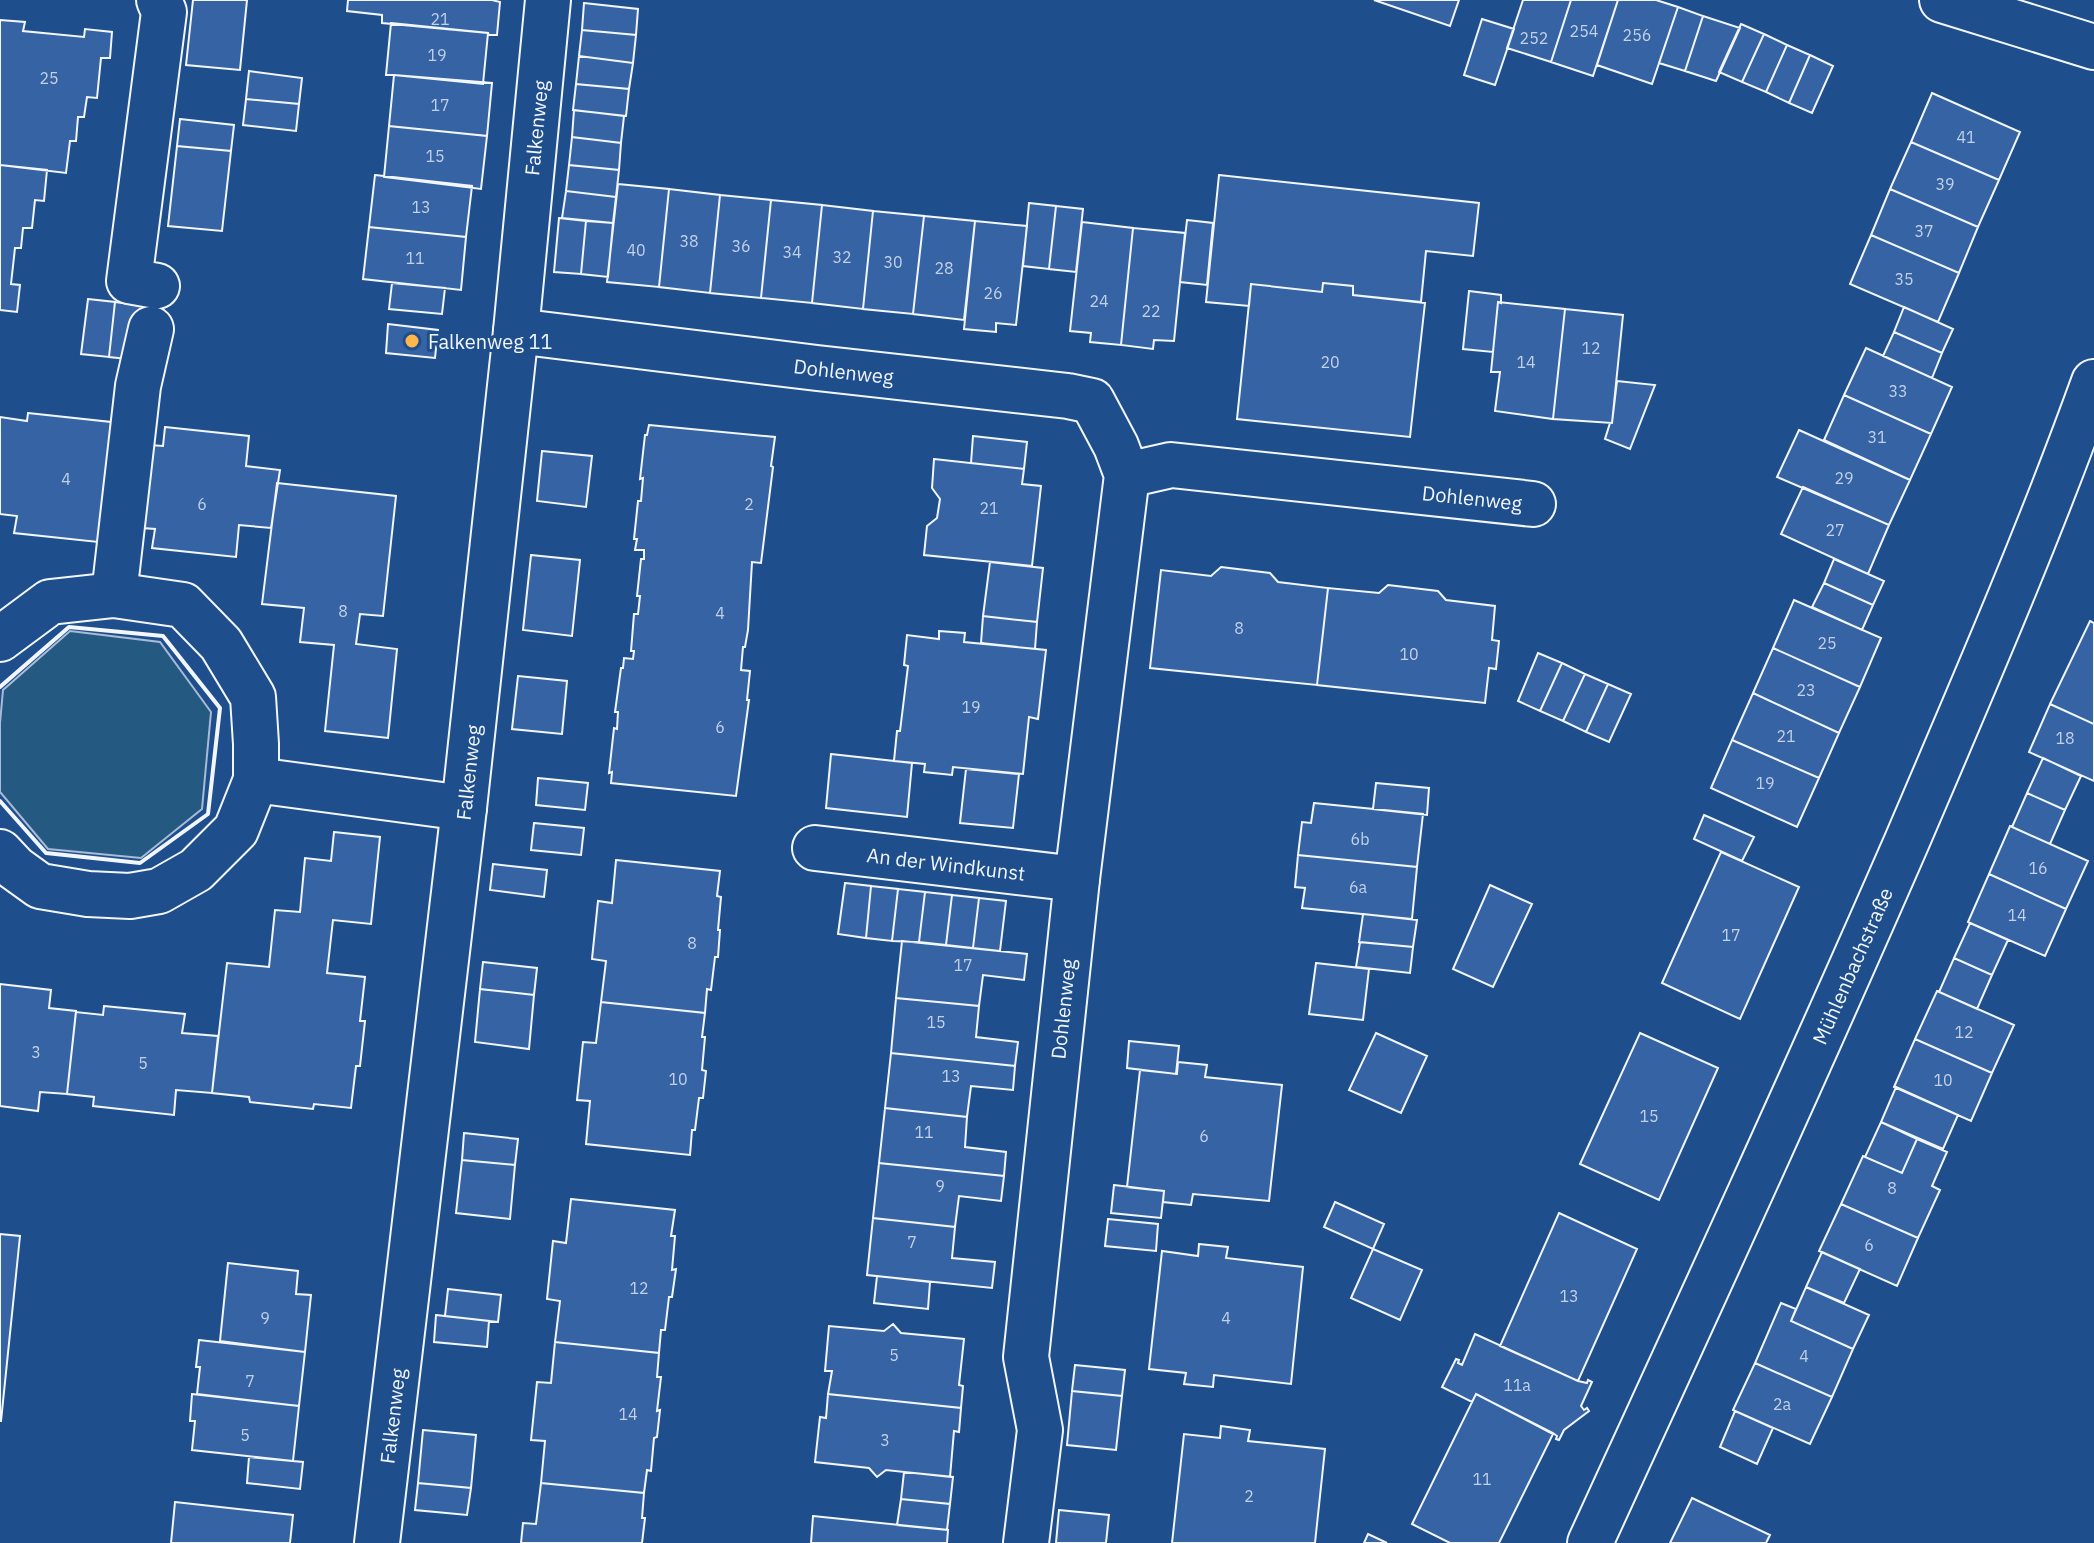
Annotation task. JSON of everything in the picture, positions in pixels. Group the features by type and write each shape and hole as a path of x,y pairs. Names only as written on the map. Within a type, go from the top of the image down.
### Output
{"street":[{"path":"157,286 129,281 164,12 159,0"},
{"name":"Falkenweg","path":"377,1543 464,808 548,0"},
{"path":"1942,0 2094,47"},
{"path":"114,595 138,386 151,329"},
{"name":"Dohlenweg","path":"516,331 1068,396 1092,401 1116,446 1127,475 1077,879 1026,1357 1040,1430 1026,1543"},
{"name":"Mühlenbachstraße","path":"1590,1543 1863,943 1966,705 2056,486 2094,382"},
{"name":"Dohlenweg","path":"1127,475 1171,465 1533,504"},
{"path":"0,639 50,602 114,595 183,605 221,644 253,697 256,744 256,780 236,830 196,870 159,891 130,896 88,894 40,886 15,868 0,852"},
{"path":"256,780 464,808"},
{"name":"An der Windkunst","path":"815,848 1077,879"}],"shaded area":[{"path":"70,631 160,642 211,712 202,809 141,858 48,849 0,792 3,690"}],"building":[{"path":"193,0 247,0 240,70 186,65"},
{"path":"348,0 492,0 500,2 497,35 382,23 382,15 347,11"},
{"path":"1374,0 1459,0 1450,26"},
{"path":"1523,0 1571,0 1551,62 1507,48"},
{"path":"1571,0 1618,0 1593,76 1551,62"},
{"path":"1618,0 1656,0 1678,7 1652,84 1597,65"},
{"path":"584,3 638,9 636,35 582,30"},
{"path":"1678,7 1703,16 1685,71 1659,63"},
{"path":"1703,16 1740,28 1716,81 1685,71"},
{"path":"1482,19 1514,29 1495,85 1464,75"},
{"path":"0,20 25,22 23,31 84,37 85,29 112,32 110,58 101,58 97,98 87,97 84,117 78,117 76,141 70,141 66,173 0,165"},
{"path":"391,23 488,33 483,84 386,75"},
{"path":"1741,24 1764,34 1742,82 1719,72"},
{"path":"582,30 636,35 633,63 579,56"},
{"path":"1764,34 1787,45 1766,92 1742,82"},
{"path":"1787,45 1810,55 1789,103 1766,92"},
{"path":"1810,55 1833,66 1812,113 1789,103"},
{"path":"579,56 633,63 629,89 576,84"},
{"path":"249,71 302,78 299,104 246,99"},
{"path":"394,75 492,83 487,136 389,126"},
{"path":"576,84 629,89 626,116 573,110"},
{"path":"1932,93 2020,132 1999,180 1911,142"},
{"path":"246,99 299,104 296,131 243,125"},
{"path":"574,110 624,116 621,143 572,137"},
{"path":"180,119 234,125 231,151 177,146"},
{"path":"389,126 487,136 481,189 384,177"},
{"path":"572,137 621,143 619,170 569,165"},
{"path":"1911,142 1999,180 1978,227 1890,189"},
{"path":"177,146 231,151 222,231 168,226"},
{"path":"0,165 47,170 44,201 35,200 32,228 23,228 21,248 15,248 11,284 20,285 17,312 0,310"},
{"path":"569,165 619,170 616,197 566,191"},
{"path":"375,175 472,186 466,237 369,227"},
{"path":"1219,175 1479,203 1473,256 1426,251 1421,302 1353,295 1353,286 1323,283 1322,292 1251,284 1249,306 1206,302"},
{"path":"618,184 669,189 659,287 607,282"},
{"path":"669,189 720,195 710,293 659,287"},
{"path":"1890,189 1978,227 1959,273 1871,235"},
{"path":"566,191 616,197 613,223 562,218"},
{"path":"720,195 771,200 761,298 710,293"},
{"path":"771,200 822,205 812,303 761,298"},
{"path":"1029,203 1056,206 1049,269 1023,266"},
{"path":"822,205 873,211 863,309 812,303"},
{"path":"1056,206 1083,209 1076,272 1049,269"},
{"path":"873,211 924,216 913,314 863,309"},
{"path":"924,216 975,221 964,320 913,314"},
{"path":"559,218 586,221 581,274 554,272"},
{"path":"1187,220 1213,223 1207,285 1180,282"},
{"path":"586,221 613,223 608,277 581,274"},
{"path":"975,221 1027,226 1016,325 996,323 996,332 964,329"},
{"path":"1082,222 1133,228 1121,345 1090,342 1091,333 1070,331"},
{"path":"369,227 466,237 461,290 363,279"},
{"path":"1133,228 1185,233 1174,341 1154,340 1153,349 1121,345"},
{"path":"1871,235 1959,273 1938,322 1850,284"},
{"path":"392,283 445,288 442,314 389,309"},
{"path":"1323,283 1353,286 1353,295 1425,303 1410,437 1237,419 1251,284 1322,292"},
{"path":"1469,291 1501,295 1493,352 1463,349"},
{"path":"88,299 115,302 109,357 81,354"},
{"path":"115,302 144,306 137,360 109,357"},
{"path":"1498,302 1565,309 1553,419 1495,411 1500,372 1491,372"},
{"path":"1904,307 1953,329 1942,353 1894,332"},
{"path":"1565,309 1623,315 1612,423 1553,419"},
{"name":"Falkenweg 11","path":"388,324 438,330 435,358 386,353"},
{"path":"1894,332 1942,353 1932,378 1883,356"},
{"path":"1866,348 1952,387 1931,434 1844,395"},
{"path":"1617,381 1655,385 1630,449 1605,439 1612,423"},
{"path":"1844,395 1931,434 1910,480 1824,440"},
{"path":"28,413 111,422 110,441 136,444 128,527 100,523 98,542 14,533 17,516 0,514 0,417 27,421"},
{"path":"649,425 775,437 761,563 752,562 748,630 741,670 750,671 749,700 736,796 611,783 612,772 609,773 614,728 617,729 618,712 615,712 621,668 624,658 633,659 634,614 638,614 641,559 644,559 644,550 635,550 637,539 634,539 638,501 641,501 645,435"},
{"path":"165,427 249,436 246,466 280,470 271,528 239,525 236,557 152,548 155,529 128,527 136,444 163,446"},
{"path":"1799,430 1910,480 1889,525 1777,477"},
{"path":"973,436 1027,442 1024,469 971,463"},
{"path":"542,451 592,456 586,507 537,501"},
{"path":"934,459 1024,469 1022,484 1041,486 1032,566 924,555 927,526 937,518 940,499 932,488"},
{"path":"277,483 396,496 383,616 360,614 356,644 397,649 388,738 325,731 334,645 300,642 304,608 262,604"},
{"path":"1803,487 1889,525 1868,574 1781,534"},
{"path":"531,555 580,560 572,636 523,630"},
{"path":"1834,559 1884,581 1873,605 1824,583"},
{"path":"990,562 1043,568 1037,622 983,616"},
{"path":"1221,567 1270,573 1278,582 1328,588 1317,685 1150,668 1161,570 1211,576"},
{"path":"1824,583 1873,605 1862,630 1812,607"},
{"path":"1388,585 1438,591 1446,600 1495,606 1492,640 1499,641 1496,669 1489,668 1485,703 1317,685 1328,588 1379,593"},
{"path":"1794,600 1881,638 1860,687 1773,648"},
{"path":"983,616 1037,622 1035,649 981,643"},
{"path":"2090,621 2094,623 2094,724 2050,704"},
{"path":"939,631 965,633 964,642 1046,650 1038,719 1029,717 1023,774 953,767 952,775 924,772 925,764 894,761 908,666 904,665 907,635 939,639"},
{"path":"1773,648 1860,687 1839,733 1753,693"},
{"path":"1538,653 1562,663 1540,711 1518,701"},
{"path":"1562,663 1585,674 1563,721 1540,711"},
{"path":"1585,674 1608,684 1586,732 1563,721"},
{"path":"518,676 567,681 562,734 512,729"},
{"path":"1608,684 1631,694 1609,742 1586,732"},
{"path":"1753,693 1839,733 1819,778 1732,740"},
{"path":"2050,704 2094,724 2094,781 2029,752"},
{"path":"1732,740 1819,778 1797,827 1711,788"},
{"path":"831,754 912,763 907,817 826,808"},
{"path":"2043,758 2081,776 2065,810 2027,793"},
{"path":"966,769 1019,774 1013,828 960,823"},
{"path":"538,778 588,783 585,810 536,805"},
{"path":"1376,783 1429,788 1427,815 1373,809"},
{"path":"2027,793 2065,810 2050,844 2012,827"},
{"path":"1314,803 1423,814 1417,867 1298,855 1302,822 1311,823"},
{"path":"1704,815 1754,837 1742,861 1694,839"},
{"path":"534,823 584,828 581,855 531,850"},
{"path":"2010,826 2088,861 2066,909 1989,874"},
{"path":"334,832 380,837 371,924 333,920 327,973 365,977 360,1021 365,1021 351,1108 314,1104 313,1109 250,1102 249,1097 212,1093 227,963 269,967 275,910 300,912 305,858 331,861"},
{"path":"1721,852 1799,887 1740,1019 1662,983"},
{"path":"1298,855 1417,867 1412,919 1302,908 1305,888 1295,887"},
{"path":"616,860 720,871 717,896 721,897 718,957 715,957 711,990 707,989 705,1013 601,1002 606,961 592,959 598,901 612,903"},
{"path":"493,864 547,870 544,897 490,890"},
{"path":"1989,874 2066,909 2045,956 1968,922"},
{"path":"845,883 871,886 866,938 838,934"},
{"path":"1490,885 1532,904 1493,987 1453,969"},
{"path":"871,886 898,889 892,941 866,938"},
{"path":"898,889 925,892 919,942 892,941"},
{"path":"925,892 952,895 946,945 919,942"},
{"path":"952,895 979,898 973,948 946,945"},
{"path":"979,898 1006,901 1000,951 973,948"},
{"path":"1363,914 1417,920 1413,947 1359,942"},
{"path":"1970,923 2008,940 1992,975 1954,958"},
{"path":"902,941 1027,954 1024,980 983,975 979,1006 896,998"},
{"path":"1360,942 1413,947 1410,973 1356,967"},
{"path":"1954,958 1992,975 1977,1009 1939,992"},
{"path":"483,962 537,968 534,995 480,989"},
{"path":"1316,963 1369,969 1363,1020 1309,1014"},
{"path":"0,984 51,990 49,1008 76,1011 67,1094 40,1092 38,1111 0,1106"},
{"path":"480,989 534,995 529,1049 475,1042"},
{"path":"1937,991 2014,1025 1992,1073 1915,1039"},
{"path":"896,998 979,1006 976,1037 1018,1042 1015,1066 891,1053"},
{"path":"601,1002 705,1013 702,1070 706,1071 703,1098 699,1098 695,1130 692,1130 690,1155 586,1144 590,1101 577,1100 583,1042 596,1043"},
{"path":"104,1006 185,1014 182,1033 218,1036 212,1093 176,1090 174,1115 93,1106 94,1097 67,1094 76,1012 103,1015"},
{"path":"1376,1033 1427,1056 1401,1113 1349,1090"},
{"path":"1640,1033 1718,1068 1659,1200 1580,1164"},
{"path":"1915,1039 1992,1073 1971,1121 1894,1087"},
{"path":"1129,1041 1179,1046 1176,1074 1127,1068"},
{"path":"891,1053 1015,1066 1013,1090 971,1086 967,1117 885,1108"},
{"path":"1178,1062 1207,1065 1205,1077 1282,1085 1269,1201 1193,1194 1191,1205 1163,1202 1164,1191 1127,1187 1140,1070 1177,1074"},
{"path":"1896,1087 1958,1115 1943,1149 1881,1122"},
{"path":"885,1108 967,1117 965,1147 1006,1152 1004,1176 879,1163"},
{"path":"1881,1122 1917,1139 1902,1173 1865,1157"},
{"path":"464,1133 518,1139 515,1165 462,1160"},
{"path":"1917,1139 1947,1152 1932,1186 1940,1190 1918,1238 1841,1204 1863,1156 1902,1173"},
{"path":"462,1160 515,1165 510,1219 456,1213"},
{"path":"879,1163 1004,1176 1001,1201 959,1196 955,1227 873,1218"},
{"path":"1114,1185 1164,1191 1161,1218 1111,1213"},
{"path":"571,1199 675,1210 671,1236 675,1236 672,1270 676,1269 665,1330 661,1330 659,1353 555,1342 560,1301 547,1299 553,1241 566,1243"},
{"path":"1335,1202 1384,1224 1373,1249 1324,1227"},
{"path":"1841,1204 1918,1238 1897,1286 1819,1251"},
{"path":"1559,1213 1637,1249 1578,1381 1500,1346"},
{"path":"873,1218 955,1227 952,1258 995,1262 992,1288 867,1275"},
{"path":"1108,1219 1158,1224 1156,1251 1105,1246"},
{"path":"0,1234 20,1236 1,1421 0,1421"},
{"path":"1199,1244 1228,1247 1226,1258 1303,1267 1291,1384 1214,1375 1213,1387 1184,1384 1186,1373 1149,1369 1162,1251 1198,1256"},
{"path":"1373,1249 1422,1270 1400,1320 1351,1298"},
{"path":"1822,1252 1860,1269 1844,1303 1806,1287"},
{"path":"228,1263 298,1271 296,1294 311,1295 305,1352 220,1341"},
{"path":"877,1276 930,1282 928,1309 874,1303"},
{"path":"1806,1287 1869,1315 1853,1349 1791,1321"},
{"path":"448,1289 501,1295 498,1322 445,1316"},
{"path":"1781,1303 1796,1309 1791,1321 1853,1349 1832,1397 1755,1363"},
{"path":"436,1315 489,1321 487,1347 434,1342"},
{"path":"893,1324 901,1333 964,1339 959,1385 963,1386 961,1408 828,1394 832,1371 825,1371 829,1326 884,1331"},
{"path":"1475,1334 1578,1381 1592,1382 1581,1406 1589,1411 1564,1430 1559,1440 1553,1433 1476,1394 1472,1402 1442,1387 1456,1359 1462,1365"},
{"path":"199,1340 305,1352 299,1406 197,1394"},
{"path":"555,1342 659,1353 657,1377 661,1377 657,1411 660,1410 651,1471 647,1470 644,1493 541,1483 545,1441 531,1440 537,1382 551,1383"},
{"path":"1755,1363 1832,1397 1810,1444 1733,1410"},
{"path":"1075,1365 1125,1370 1122,1396 1072,1391"},
{"path":"1072,1391 1122,1396 1116,1450 1067,1445"},
{"path":"192,1394 299,1406 293,1461 192,1450 195,1421 190,1421"},
{"path":"828,1394 961,1408 959,1432 954,1431 950,1477 886,1470 877,1477 869,1468 815,1462 820,1417 826,1418"},
{"path":"1476,1394 1553,1434 1499,1543 1450,1543 1412,1524"},
{"path":"1735,1411 1773,1428 1757,1464 1720,1447"},
{"path":"1221,1426 1250,1430 1248,1441 1325,1449 1315,1543 1172,1543 1184,1434 1220,1438"},
{"path":"423,1430 476,1435 471,1488 418,1483"},
{"path":"249,1457 303,1462 300,1489 247,1483"},
{"path":"904,1472 953,1477 950,1504 901,1499"},
{"path":"418,1483 471,1488 467,1515 415,1510"},
{"path":"541,1483 644,1493 642,1543 521,1543 523,1523 536,1524"},
{"path":"1692,1498 1770,1535 1766,1543 1670,1543"},
{"path":"901,1499 950,1504 947,1530 897,1525"},
{"path":"175,1502 293,1515 290,1543 171,1543"},
{"path":"1059,1510 1109,1515 1106,1543 1056,1543"},
{"path":"813,1516 948,1530 947,1543 811,1543"},
{"path":"1368,1534 1387,1543 1364,1543"}],"wall":[{"path":"0,687 69,627 163,636 220,708 208,814 140,863 46,853 0,801"}],"place":[{"name":"Falkenweg 11","path":"412,341"}]}
